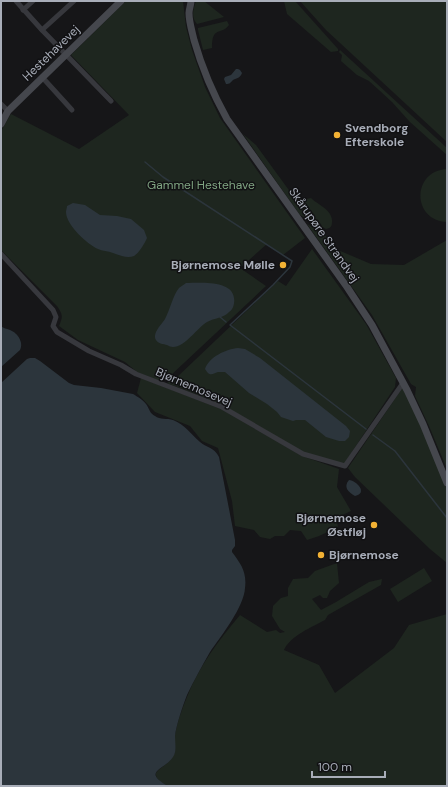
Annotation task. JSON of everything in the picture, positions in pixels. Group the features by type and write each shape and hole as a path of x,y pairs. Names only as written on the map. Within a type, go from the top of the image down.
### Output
{"street":[{"path":"16,1 111,101"},
{"path":"24,10 33,1"},
{"path":"42,30 74,1"},
{"name":"Hestehavevej","path":"1,124 8,111 121,1"},
{"name":"Skårupøre Strandvej","path":"191,1 189,12 190,27 204,72 220,106 227,119 347,287 372,325 423,424 447,482"},
{"path":"42,78 72,110"},
{"path":"1,104 8,111"},
{"name":"Bjørnemosevej","path":"1,254 53,310 56,316 53,326 57,332 89,351 121,365 136,374 222,407 303,454 345,466 403,383"}],"green space":[{"name":"Gammel Hestehave","path":"126,1 183,1 186,27 192,50 205,87 220,118 305,238 283,255 267,244 240,268 266,286 169,377 160,381 137,372 125,362 78,340 59,326 62,316 57,306 1,250 1,131 11,114 79,149 129,115 71,55"},
{"path":"196,1 204,1 224,17 197,24 193,13"},
{"path":"284,1 295,1 338,49 338,51 331,52 287,14"},
{"path":"300,1 447,1 447,142 326,30"},
{"path":"227,21 229,25 215,34 212,41 212,48 203,50 198,28"},
{"path":"340,50 447,148 447,155 410,122 392,102 369,81 357,75 341,61 342,55 339,52"},
{"path":"243,134 256,145 291,193 302,200 311,198 328,211 332,218 332,224 329,228 326,229 300,215"},
{"path":"447,169 447,222 435,220 427,214 422,205 420,196 422,186 427,178 435,172"},
{"path":"307,224 323,233 338,250 371,264 404,265 447,240 447,469 415,396 416,387 411,384 372,315"},
{"path":"312,249 366,324 396,378 395,387 344,464 303,452 223,405 167,383 175,379 278,281 286,286"},
{"path":"141,378 221,409 302,456 339,469 337,487 351,511 336,518 338,527 307,540 301,531 290,530 284,536 275,536 270,539 260,537 254,530 235,526 232,501 218,448 202,441 190,426 155,412 137,393"},
{"path":"403,387 417,415 447,490 447,563 430,549 355,477 348,468"},
{"path":"337,563 339,583 330,591 327,598 323,598 320,595 312,599 321,610 369,582 382,579 381,585 328,615 325,620 296,636 284,650 319,665 335,693 394,648 409,625 447,614 447,786 168,786 160,781 157,778 156,773 172,758 175,748 175,735 183,706 197,675 232,624 240,615 267,632 276,630 280,633 285,632 280,629 272,616 273,606 281,598 288,596 288,588 293,579 308,578 315,571"},
{"path":"424,568 432,581 398,602 390,589"}],"shaded area":[{"path":"236,69 240,70 242,73 241,75 230,83 226,84 224,79 225,77 231,75"},
{"path":"73,203 85,205 100,215 131,219 144,230 147,238 145,242 136,255 129,257 93,247 78,234 69,223 66,210 67,206"},
{"path":"186,283 207,283 222,285 228,288 232,292 234,298 233,308 224,316 207,322 182,344 172,347 157,341 155,334 165,319 177,291"},
{"path":"1,326 16,333 20,338 21,347 20,350 1,367"},
{"path":"238,348 245,349 260,358 346,426 350,431 349,437 345,441 339,441 326,437 305,420 293,421 281,417 277,412 249,393 225,372 211,374 205,369 210,361 218,354"},
{"path":"35,358 40,361 69,383 74,385 133,394 144,402 153,415 159,418 173,420 181,424 200,442 213,449 219,457 235,540 235,546 232,552 243,568 245,577 244,596 226,630 210,652 195,678 187,695 175,736 174,755 157,771 156,774 156,777 160,781 168,786 1,786 1,383 27,359"},
{"path":"349,480 355,482 360,487 361,492 359,494 355,496 347,489 346,485"}],"waterway":[{"path":"145,162 163,177 292,261 290,267 273,285 230,325 366,429"},
{"path":"220,317 226,322"},
{"path":"373,435 395,451 447,518"}],"place":[{"name":"Svendborg Efterskole","path":"337,135"},
{"name":"Bjørnemose Mølle","path":"283,265"},
{"name":"Bjørnemose Østfløj","path":"374,525"},
{"name":"Bjørnemose","path":"321,555"}]}
